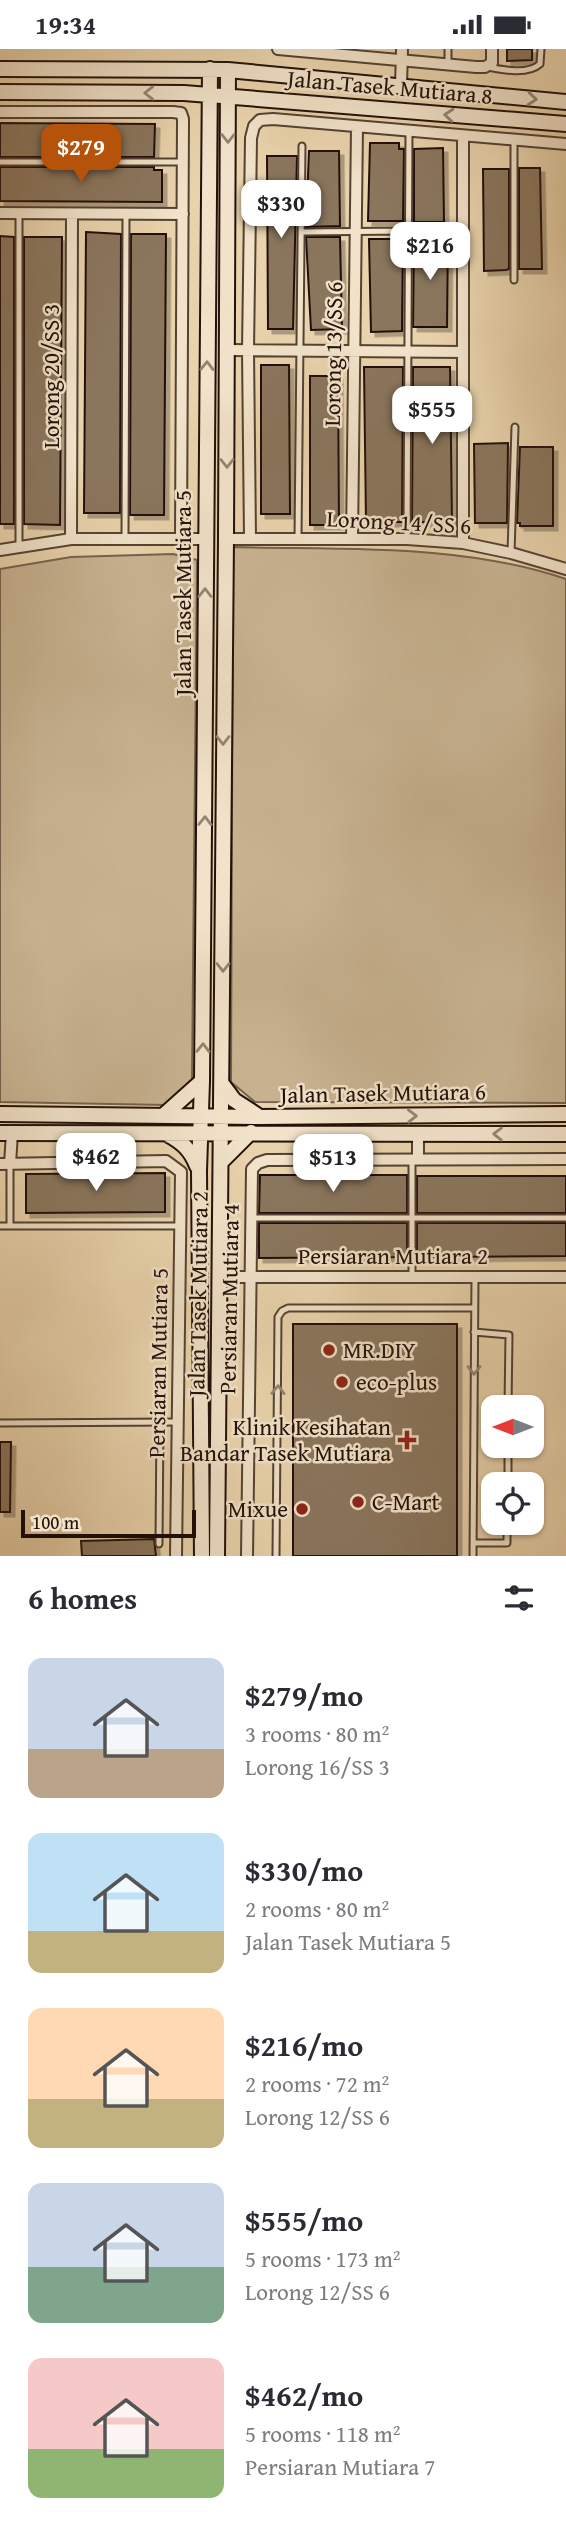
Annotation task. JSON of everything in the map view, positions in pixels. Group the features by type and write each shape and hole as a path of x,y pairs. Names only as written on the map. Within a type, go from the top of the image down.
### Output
{"street":[{"name":"Jalan Tasek Mutiara 8","path":"278,49 357,53 401,61 485,67 492,63 492,52"},
{"path":"401,49 401,87"},
{"name":"Jalan Tasek Mutiara 8","path":"0,69 228,70 566,102"},
{"name":"Jalan Tasek Mutiara 5","path":"201,1117 210,69"},
{"name":"Jalan Tasek Mutiara 5","path":"221,1116 228,70"},
{"name":"Jalan Tasek Mutiara 8","path":"0,92 210,95 566,124"},
{"name":"Jalan Tasek Mutiara 5","path":"0,112 181,113 181,539"},
{"path":"250,538 246,350 251,138 254,126 260,120 273,119 357,127"},
{"name":"Jalan Tasek Mutiara 8","path":"357,127 566,144"},
{"name":"Lorong 13/SS 6","path":"352,539 357,127"},
{"path":"463,136 463,543"},
{"path":"0,213 183,214"},
{"name":"Lorong 20/SS 3","path":"71,539 72,214"},
{"path":"228,349 463,352"},
{"path":"0,549 71,539 205,539"},
{"name":"Lorong 14/SS 6","path":"226,539 407,539 463,543 566,569"},
{"path":"206,704 223,702"},
{"path":"164,1115 202,1081"},
{"path":"222,1084 234,1100 260,1117"},
{"name":"Jalan Tasek Mutiara 6","path":"0,1114 201,1117 566,1114"},
{"name":"Jalan Tasek Mutiara 2","path":"218,1556 221,1116"},
{"name":"Jalan Tasek Mutiara 2","path":"201,1117 199,1171 202,1556"},
{"path":"222,1161 251,1132"},
{"path":"418,1132 415,1159 566,1159"},
{"name":"Jalan Tasek Mutiara 6","path":"6,1133 418,1132 566,1135"},
{"path":"5,1164 6,1133"},
{"path":"166,1133 187,1146 199,1171"},
{"name":"Persiaran Mutiara 4","path":"247,1556 252,1169 267,1160 415,1159"},
{"name":"Persiaran Mutiara 5","path":"5,1164 166,1161 181,1172 176,1556"},
{"name":"Persiaran Mutiara 2","path":"220,1277 566,1277"},
{"path":"179,1368 201,1367"},
{"path":"202,1528 218,1528"}],"lane":[{"path":"448,49 448,65"},
{"path":"485,67 535,69 540,64 541,49"},
{"path":"407,539 409,131"},
{"path":"514,140 514,280"},
{"path":"298,538 302,146"},
{"path":"0,162 183,162"},
{"path":"19,213 19,547"},
{"path":"125,538 126,214"},
{"path":"301,232 407,231"},
{"path":"511,553 515,428"},
{"path":"412,1277 415,1159"},
{"path":"5,1164 10,1226"},
{"path":"251,1219 566,1218"},
{"path":"0,1226 182,1226"},
{"path":"473,1556 475,1277"},
{"path":"276,1556 278,1317 282,1311 288,1308 474,1308"},
{"path":"474,1332 509,1335 508,1395"},
{"path":"159,1544 160,1422"},
{"path":"0,1423 178,1422"},
{"path":"474,1543 507,1543 507,1535"}],"shaded area":[{"path":"233,547 359,549 443,554 526,567 566,579 566,1103 255,1102 231,1082"},
{"path":"173,554 197,560 192,1079 167,1105 0,1102 0,569 71,557"}],"building":[{"path":"507,49 532,49 532,60 507,61"},
{"path":"0,123 155,124 154,157 0,157"},
{"path":"370,143 399,143 399,149 404,149 403,221 368,221"},
{"path":"443,148 444,222 414,222 414,149"},
{"path":"309,151 339,151 340,226 306,227"},
{"path":"267,156 297,156 293,329 268,329"},
{"path":"0,167 154,167 154,170 162,170 162,202 0,201"},
{"path":"519,168 540,168 542,269 519,269"},
{"path":"483,169 509,169 509,269 506,270 484,271"},
{"path":"86,232 121,234 120,513 84,513"},
{"path":"131,234 166,234 164,515 130,515"},
{"path":"0,236 14,237 14,524 0,524"},
{"path":"24,237 62,237 60,525 24,524"},
{"path":"306,237 340,237 342,329 311,330"},
{"path":"414,238 448,238 447,327 413,327"},
{"path":"369,239 403,239 402,331 371,332"},
{"path":"261,365 289,365 290,514 261,514"},
{"path":"364,367 403,367 402,522 366,522"},
{"path":"413,367 450,367 452,522 412,522"},
{"path":"310,376 338,376 339,525 310,525"},
{"path":"508,443 507,523 475,523 474,444"},
{"path":"520,447 553,447 553,526 520,526 520,523 517,523"},
{"path":"165,1173 165,1212 26,1213 26,1174"},
{"path":"260,1175 407,1175 407,1213 259,1213"},
{"path":"417,1176 566,1176 566,1213 417,1213"},
{"path":"259,1223 407,1223 407,1257 259,1258"},
{"path":"417,1223 566,1223 566,1256 417,1257"},
{"path":"293,1324 457,1324 457,1556 293,1556"},
{"path":"0,1442 11,1442 10,1512 0,1512"},
{"path":"154,1539 156,1556 82,1556 81,1541"}],"place":[{"name":"MR.DIY","path":"329,1350"},
{"name":"eco-plus","path":"342,1382"},
{"name":"Klinik Kesihatan Bandar Tasek Mutiara","path":"407,1440"},
{"name":"C-Mart","path":"358,1502"},
{"name":"Mixue","path":"302,1509"}]}
